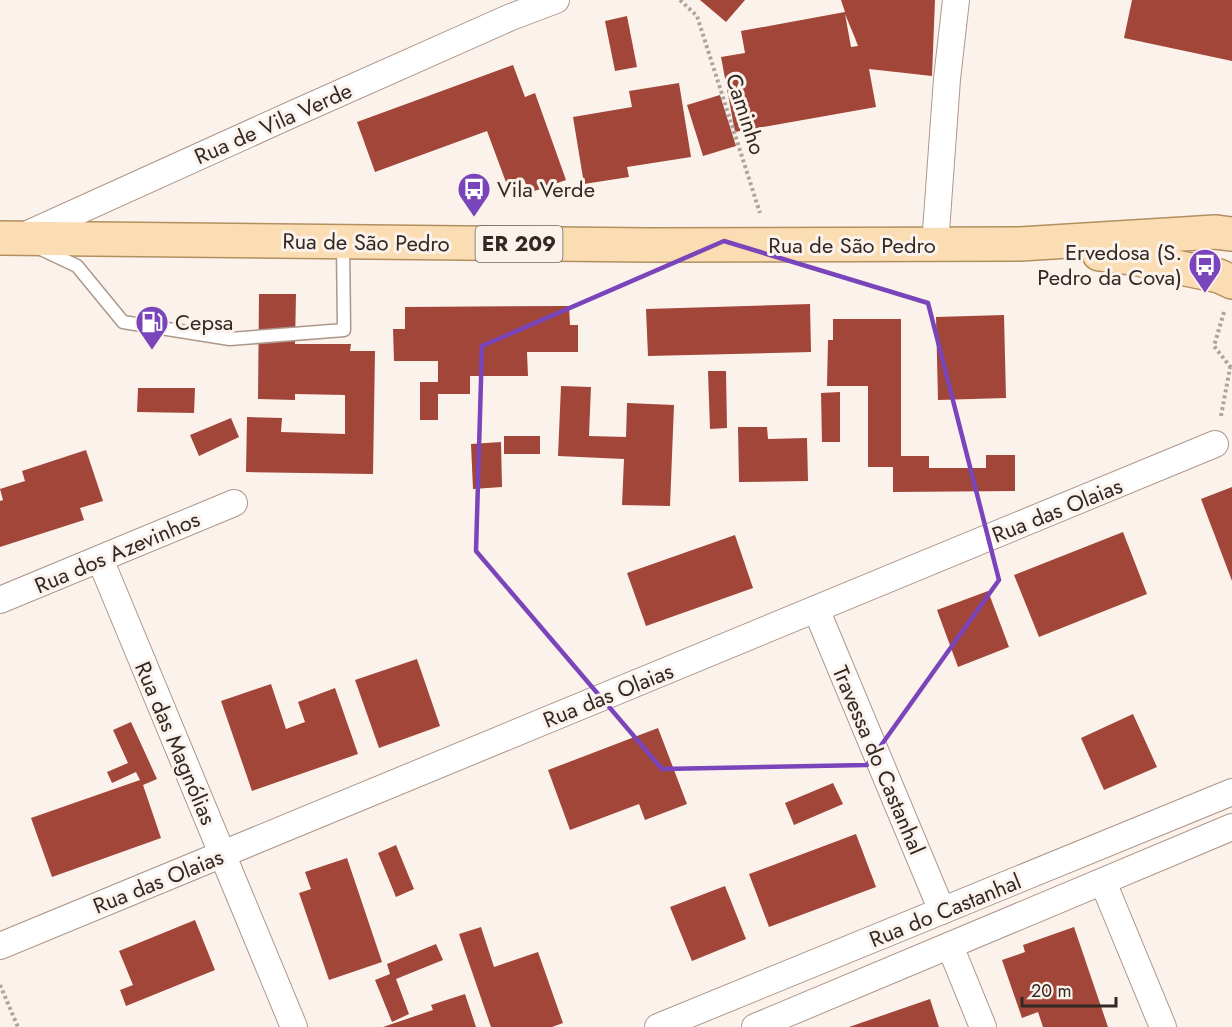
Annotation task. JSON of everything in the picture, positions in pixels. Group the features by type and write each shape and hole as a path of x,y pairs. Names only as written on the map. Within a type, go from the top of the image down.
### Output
{"main road":[{"name":"Rua de São Pedro","path":"9,238 770,245 1020,244 1215,232 1232,234"},
{"name":"Rua de São Pedro","path":"1020,244 1138,259 1219,276 1229,294"}],"street":[{"name":"Rua de Vila Verde","path":"9,238 295,113 515,9 556,0"},
{"path":"935,244 947,79 956,0"},
{"name":"Rua das Olaias","path":"0,946 1215,444"},
{"name":"Rua dos Azevinhos","path":"0,600 234,503"},
{"name":"Rua das Magnólias","path":"100,559 294,1027"},
{"name":"Travessa do Castanhal","path":"816,609 942,911"},
{"name":"Rua do Castanhal","path":"658,1027 1232,792"},
{"name":"Rua do Castanhal","path":"755,1027 1232,827"},
{"path":"1103,882 1163,1027"},
{"path":"950,946 983,1027"}],"lane":[{"path":"9,238 77,266 123,322 230,339 344,330 343,242"}],"path":[{"name":"Caminho","path":"680,0 697,16 770,245"},
{"path":"1215,444 1231,368 1214,346 1229,294"},
{"path":"0,985 18,1027"}],"highlighted area":[{"path":"724,241 928,303 999,580 867,765 662,769 476,551 482,346"}],"building":[{"path":"700,0 745,0 726,22"},
{"path":"841,0 935,0 932,76 869,69 876,107 735,132 721,57 745,53 741,31 845,12","holes":["845,14 858,46 851,47"]},
{"path":"1132,0 1232,0 1232,61 1124,38"},
{"path":"627,16 637,67 615,71 605,21"},
{"path":"513,65 525,97 535,93 566,180 529,193 524,179 507,185 487,131 375,172 357,122"},
{"path":"679,83 691,157 627,167 629,177 584,184 573,117 632,107 629,91"},
{"path":"720,95 736,146 703,156 687,105"},
{"path":"259,294 296,294 295,344 351,344 350,351 375,351 373,474 246,472 247,417 282,418 281,432 345,434 345,395 295,394 295,400 258,399"},
{"path":"810,304 811,352 648,356 646,309"},
{"path":"569,306 570,325 578,325 578,352 527,352 528,376 470,376 470,394 438,394 438,420 420,420 420,382 438,382 438,361 394,361 393,329 405,329 405,307"},
{"path":"1004,315 1006,398 938,400 936,317"},
{"path":"833,319 901,319 901,456 929,456 929,468 986,468 986,455 1015,455 1015,491 893,492 893,467 868,467 868,386 827,386 828,340 833,340"},
{"path":"708,371 726,371 727,428 710,429"},
{"path":"561,386 591,387 589,436 626,437 627,403 674,405 670,506 622,505 624,459 558,456"},
{"path":"138,388 195,388 194,413 137,412"},
{"path":"840,392 840,442 822,442 821,393"},
{"path":"231,418 239,437 199,456 190,435"},
{"path":"738,427 767,427 768,439 807,438 808,481 739,482"},
{"path":"504,436 540,436 540,454 504,454"},
{"path":"501,442 502,487 473,489 471,444"},
{"path":"86,450 103,501 80,508 84,520 0,547 0,501 3,500 0,489 25,481 22,471"},
{"path":"1232,487 1232,581 1201,499"},
{"path":"1123,532 1147,594 1039,637 1014,575"},
{"path":"735,535 753,588 646,626 627,573"},
{"path":"988,591 1009,647 958,667 937,610"},
{"path":"417,659 440,726 379,748 355,680"},
{"path":"271,684 286,729 305,722 298,702 335,688 358,754 252,791 221,701"},
{"path":"1133,714 1157,767 1104,790 1081,738"},
{"path":"131,722 157,779 143,785 161,838 52,877 31,818 140,780 136,772 112,783 107,772 128,763 113,730"},
{"path":"658,728 687,804 645,820 639,804 570,830 548,770"},
{"path":"833,783 843,804 794,825 785,803"},
{"path":"856,834 876,887 769,927 749,874"},
{"path":"396,845 414,889 396,897 378,853"},
{"path":"347,858 382,962 329,980 299,893 311,889 305,872"},
{"path":"725,886 746,939 692,961 670,907"},
{"path":"195,920 215,970 126,1006 120,990 133,985 119,951"},
{"path":"481,927 494,967 538,952 563,1023 552,1027 491,1027 459,934"},
{"path":"1074,927 1108,1027 1043,1027 1038,1012 1022,1018 1002,960 1025,952 1023,945"},
{"path":"436,944 443,960 396,979 409,1014 392,1022 375,980 390,974 387,964"},
{"path":"465,994 476,1027 383,1027 433,1010 431,1005"},
{"path":"930,999 939,1027 849,1027"}],"place":[{"name":"Vila Verde","path":"474,218"},
{"name":"Ervedosa (S. Pedro da Cova)","path":"1205,294"},
{"name":"Cepsa","path":"152,351"}]}
